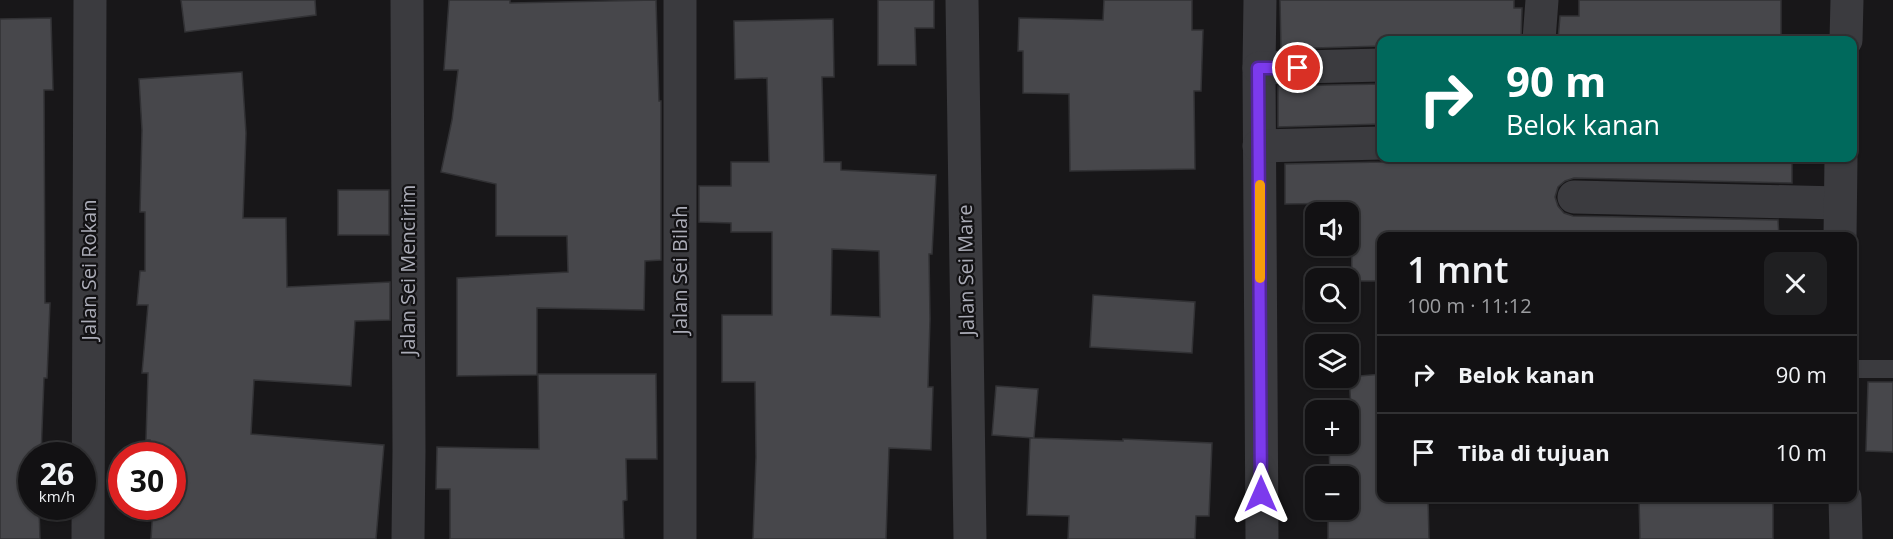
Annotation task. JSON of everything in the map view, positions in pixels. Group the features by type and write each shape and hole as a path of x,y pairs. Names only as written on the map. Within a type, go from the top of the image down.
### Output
{"street":[{"name":"Jalan Sei Rokan","path":"88,539 90,0"},
{"name":"Jalan Sei Mencirim","path":"407,0 408,539"},
{"name":"Jalan Sei Bilah","path":"680,0 680,539"},
{"name":"Jalan Sei Mare","path":"962,0 969,539"},
{"path":"1260,0 1258,68 1262,539"},
{"path":"1539,36 1542,0"},
{"path":"1845,36 1847,0"},
{"path":"1258,68 1377,65"},
{"path":"1259,146 1377,143"},
{"path":"1840,232 1841,162"},
{"path":"1574,197 1839,203"},
{"path":"1845,502 1846,539"}],"lane":[{"path":"1857,369 1893,369"}],"building":[{"path":"181,0 315,0 316,15 185,32"},
{"path":"449,0 510,0 510,3 656,0 659,101 661,101 661,260 645,261 644,310 537,308 537,375 457,376 457,278 568,272 567,236 496,236 496,184 441,172 452,120 458,70 444,70"},
{"path":"878,0 934,0 934,28 915,28 916,65 878,65"},
{"path":"1104,0 1192,0 1192,30 1203,30 1201,91 1194,91 1195,169 1070,171 1069,94 1023,93 1023,51 1018,51 1019,18 1103,20"},
{"path":"1280,0 1514,0 1514,8 1522,8 1521,36 1377,36 1377,46 1281,49"},
{"path":"1579,0 1781,0 1781,36 1558,36 1560,16 1579,16"},
{"path":"51,18 53,90 44,90 45,303 50,303 47,378 44,378 42,442 18,442 18,520 39,520 40,539 0,539 0,19"},
{"path":"833,19 834,77 822,77 824,162 841,162 841,170 936,175 932,254 929,254 928,387 933,387 931,450 889,448 886,539 753,539 756,457 755,382 722,382 722,315 772,315 772,232 731,232 731,223 699,222 699,186 731,186 731,162 769,162 767,78 735,79 734,21","holes":["832,249 879,251 880,317 831,315"]},
{"path":"242,72 246,133 243,218 286,218 287,287 390,282 390,320 355,321 351,386 254,380 251,434 384,445 376,539 151,539 152,520 186,520 186,442 150,442 150,440 146,440 148,373 142,373 148,305 137,305 140,271 145,271 145,212 140,212 142,130 139,79"},
{"path":"1377,84 1377,124 1278,127 1278,86"},
{"path":"1792,162 1792,183 1574,178 1558,187 1555,197 1564,213 1573,216 1778,220 1779,232 1377,232 1377,281 1359,281 1359,268 1352,268 1352,256 1359,256 1359,202 1285,204 1285,164"},
{"path":"338,190 389,190 389,235 338,235"},
{"path":"1305,285 1305,309 1303,309"},
{"path":"1093,295 1195,302 1192,353 1090,347"},
{"path":"538,374 656,374 657,459 626,459 627,500 623,501 624,539 450,539 450,489 436,489 437,447 539,449"},
{"path":"1377,374 1377,502 1428,502 1429,539 1328,539 1328,520 1359,520 1359,466 1330,466 1329,454 1359,454 1359,400 1351,400 1350,388 1359,388 1359,376"},
{"path":"1868,382 1893,382 1893,452 1866,451"},
{"path":"996,386 1038,389 1034,438 1212,443 1209,516 1196,516 1195,539 1068,539 1069,516 1027,515 1030,438 1033,438 992,435"},
{"path":"1639,502 1773,502 1773,539 1640,539"}],"slow traffic":[{"path":"1260,185 1260,278"}],"route":[{"path":"1261,494 1258,68 1298,68"}]}
